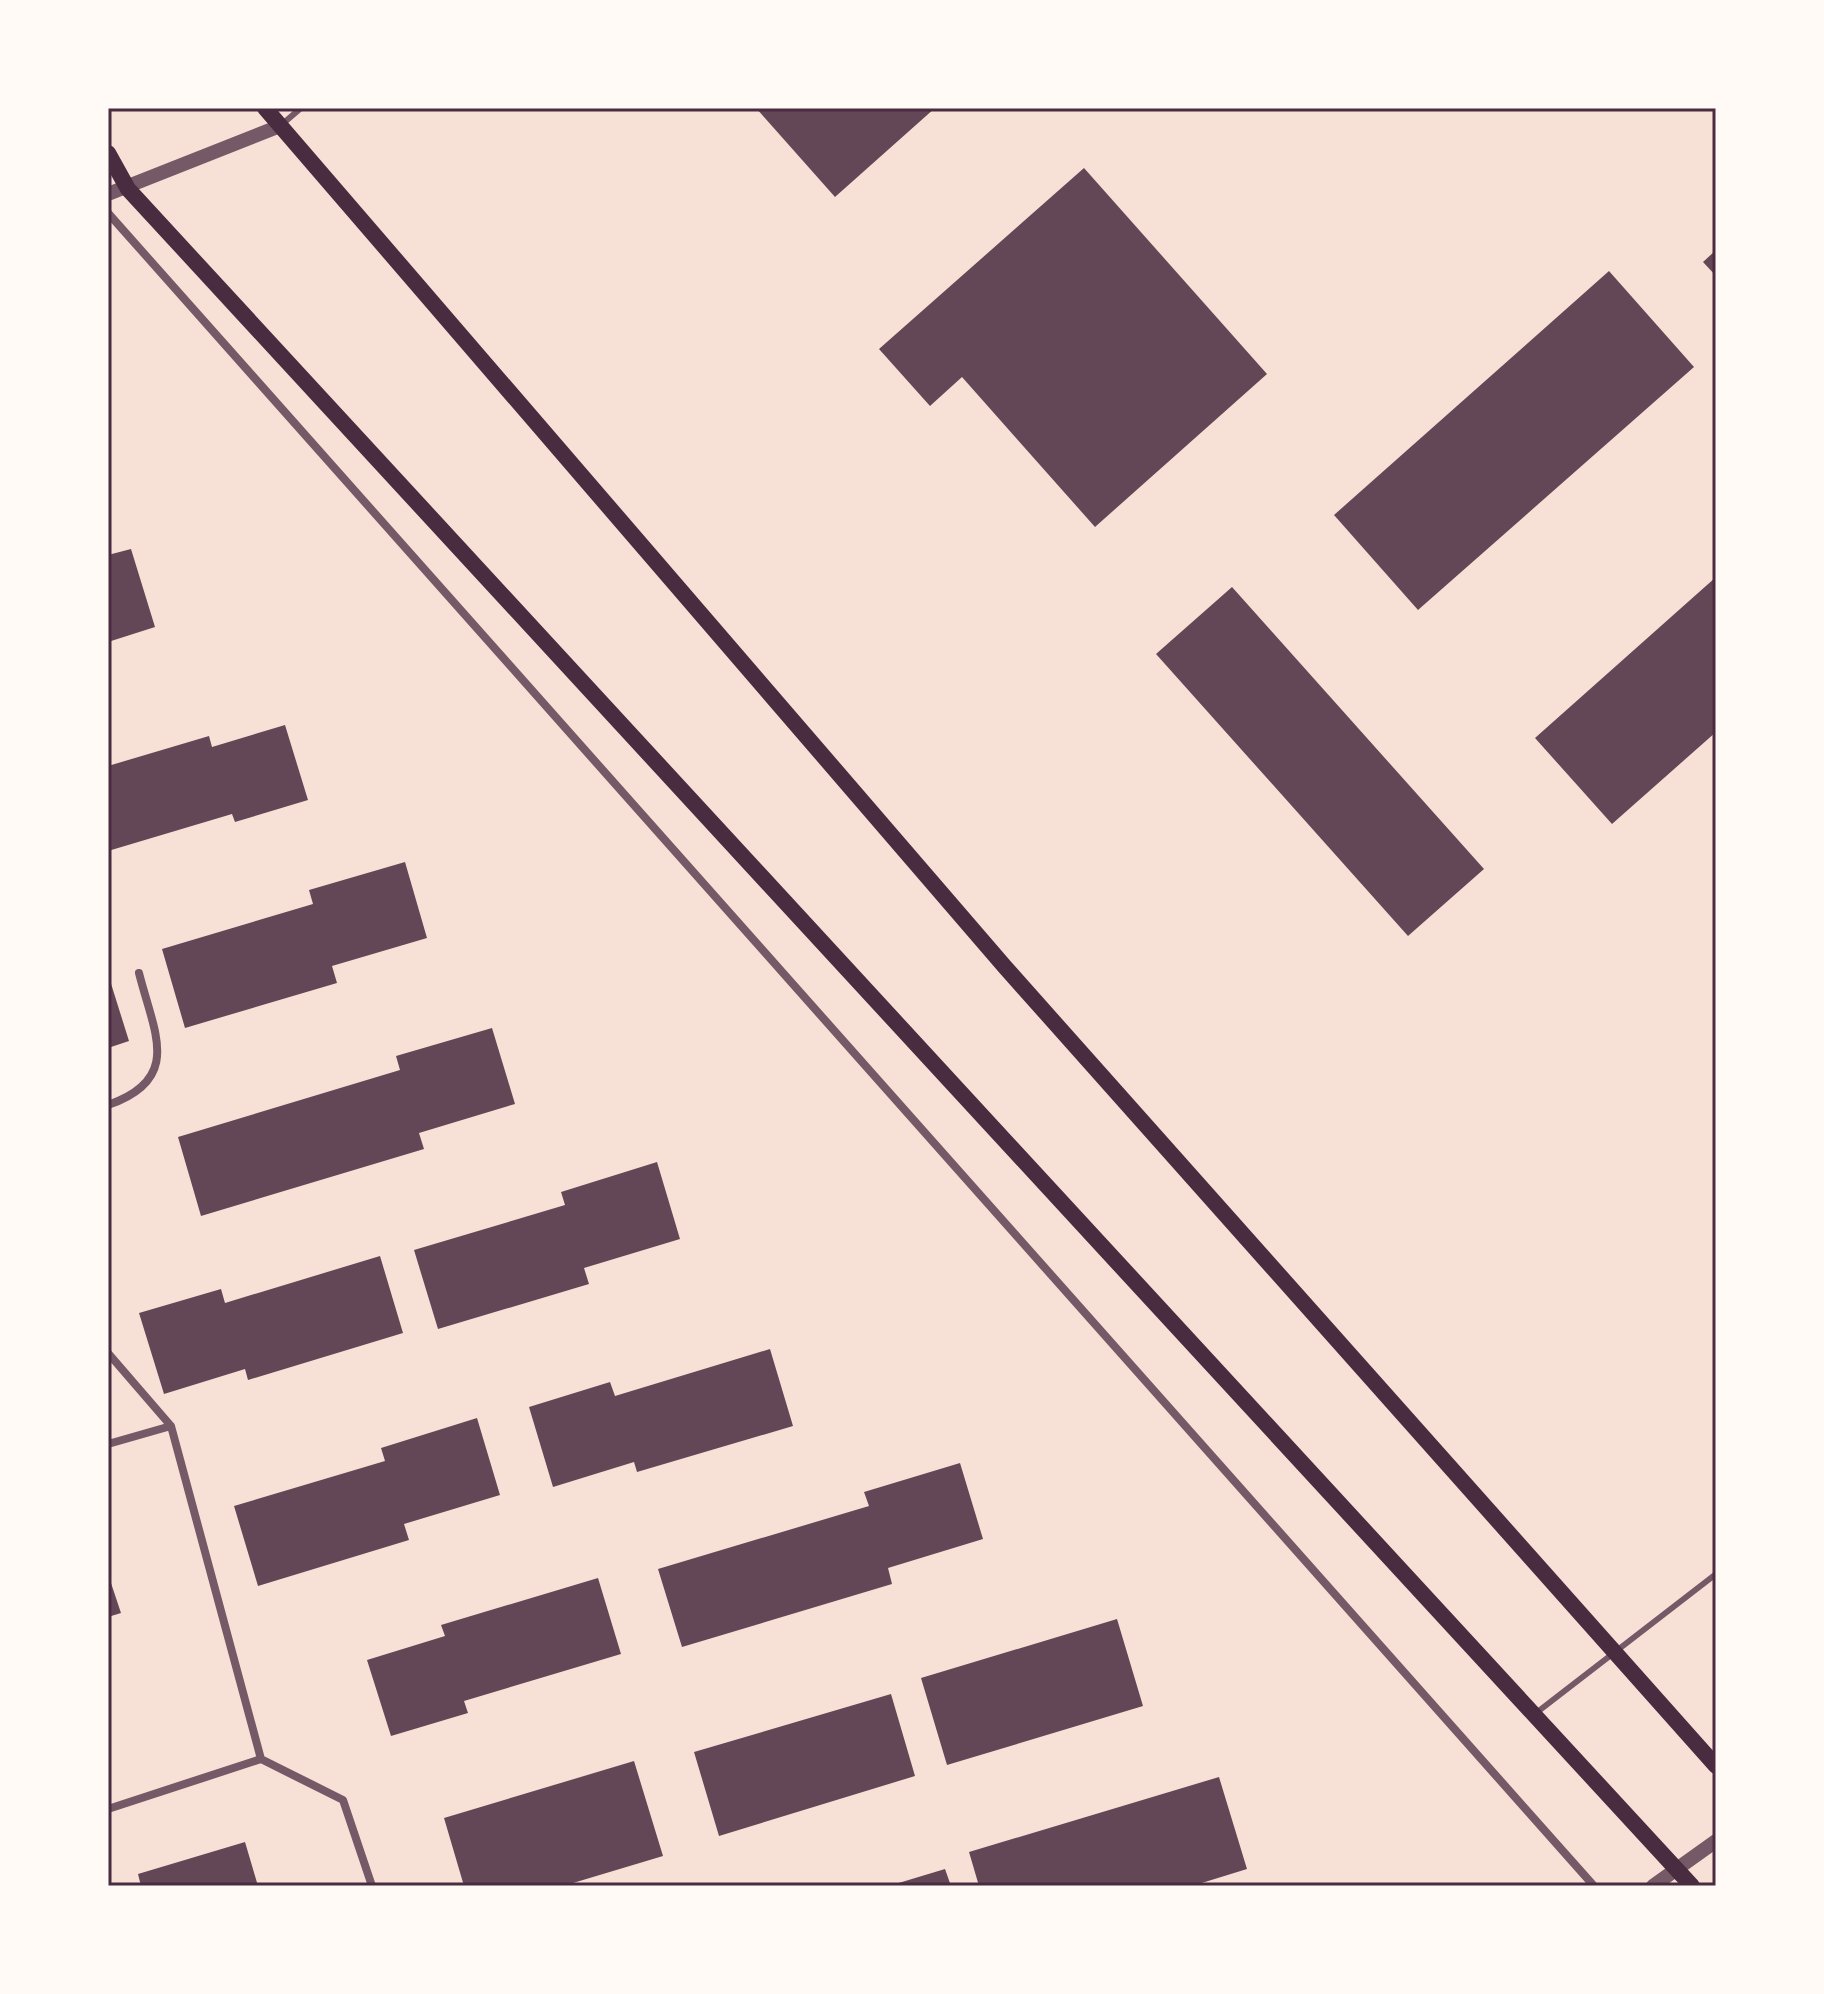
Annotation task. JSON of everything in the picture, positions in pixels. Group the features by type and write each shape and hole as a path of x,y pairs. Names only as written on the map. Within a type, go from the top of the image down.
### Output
{"main road":[{"path":"265,108 1005,967 1716,1766"},
{"path":"108,153 128,189 1536,1713 1692,1886"}],"street":[{"path":"108,194 128,189 280,126"},
{"path":"108,213 1594,1886"},
{"path":"108,1105 130,1097 150,1082 157,1066 157,1046 139,973"},
{"path":"108,1353 171,1426 261,1759"},
{"path":"108,1444 171,1426"},
{"path":"108,1809 261,1759 343,1800 372,1886"},
{"path":"1653,1886 1716,1841"}],"lane":[{"path":"280,126 301,108"},
{"path":"1536,1713 1716,1574"}],"building":[{"path":"756,108 935,108 835,197"},
{"path":"1084,168 1267,374 1095,527 962,377 930,406 879,349"},
{"path":"1716,250 1716,276 1703,262"},
{"path":"1609,271 1694,367 1418,610 1334,515"},
{"path":"131,549 155,627 108,642 108,555"},
{"path":"1716,577 1716,732 1612,824 1535,738"},
{"path":"1232,587 1484,869 1408,936 1156,654"},
{"path":"285,725 308,800 235,822 232,814 108,851 108,766 209,736 212,747"},
{"path":"405,862 427,938 332,966 337,983 185,1028 162,949 313,904 309,890"},
{"path":"108,974 129,1041 108,1048"},
{"path":"492,1028 515,1104 419,1133 424,1149 201,1216 178,1137 400,1070 396,1056"},
{"path":"657,1162 680,1239 584,1268 589,1284 438,1329 414,1250 565,1205 561,1192"},
{"path":"380,1256 403,1333 248,1380 245,1369 164,1394 139,1313 221,1289 225,1303"},
{"path":"770,1349 793,1426 637,1472 634,1462 553,1487 529,1407 610,1382 615,1396"},
{"path":"477,1418 500,1495 404,1524 409,1540 258,1586 234,1506 385,1461 381,1448"},
{"path":"960,1463 983,1539 888,1568 892,1584 682,1647 658,1569 869,1506 864,1492"},
{"path":"108,1574 121,1613 108,1617"},
{"path":"598,1578 621,1654 464,1701 468,1713 391,1736 367,1660 445,1636 441,1625"},
{"path":"1117,1619 1143,1706 947,1765 921,1678"},
{"path":"891,1694 915,1776 719,1836 694,1752"},
{"path":"634,1761 663,1856 563,1886 464,1886 444,1818"},
{"path":"1219,1777 1247,1869 1192,1886 979,1886 969,1852"},
{"path":"245,1842 258,1886 141,1886 138,1874"},
{"path":"945,1869 951,1886 892,1886 892,1885"}]}
